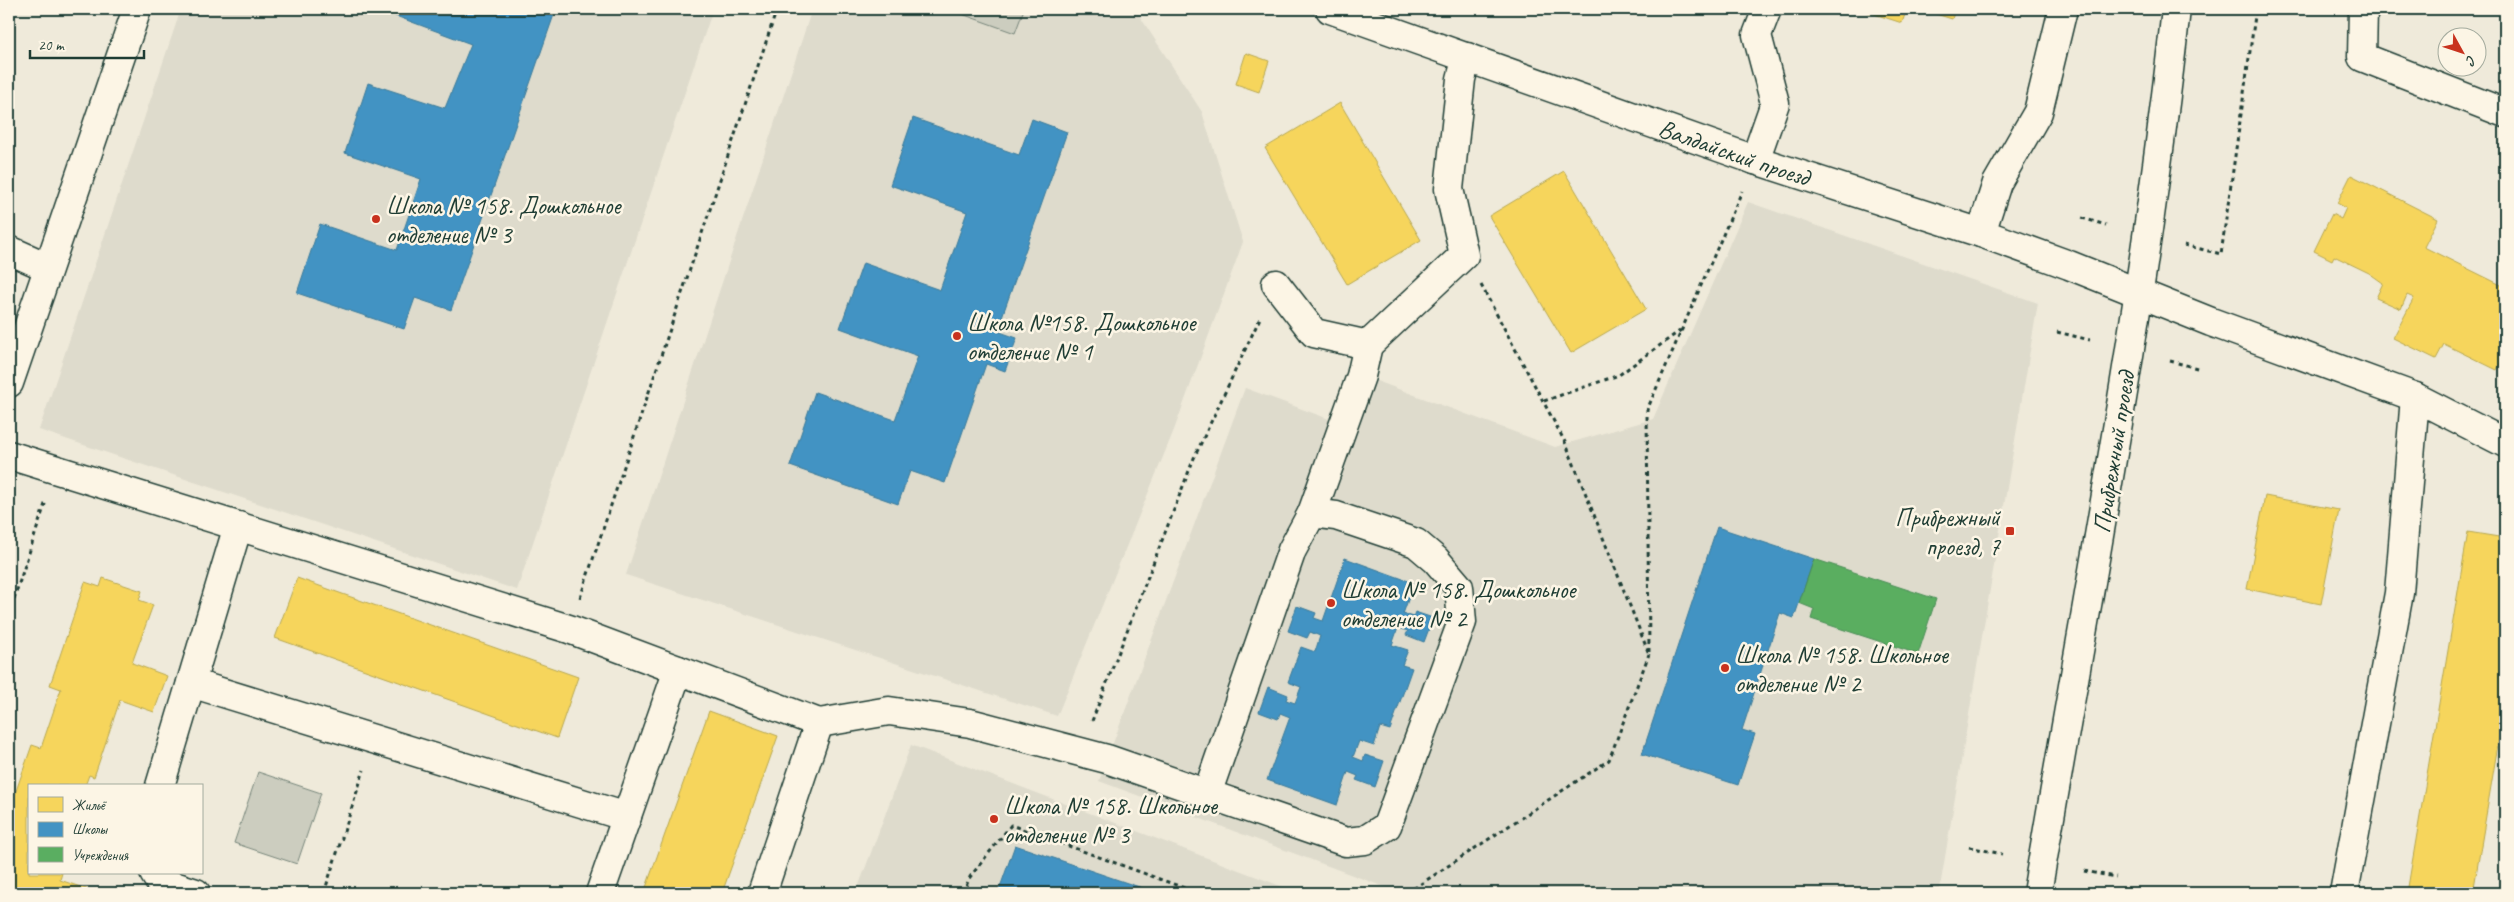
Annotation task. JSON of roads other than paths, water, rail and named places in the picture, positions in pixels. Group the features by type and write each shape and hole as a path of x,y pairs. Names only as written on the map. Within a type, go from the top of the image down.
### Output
{"street":[{"path":"9,383 47,267 137,9"},
{"name":"Валдайский проезд","path":"1330,9 1755,160 1981,233 2139,292 2211,322 2415,397 2505,443"},
{"path":"1755,160 1775,103 1757,35 1767,9"},
{"path":"1981,233 1997,183 2038,112 2063,9"},
{"name":"Прибрежный проезд","path":"2037,893 2139,292 2176,9"},
{"path":"2363,9 2362,57 2505,113"},
{"path":"1207,794 1292,550 1312,513 1361,376 1368,345 1464,255 1448,189 1461,79 1467,57"},
{"path":"9,250 47,267"},
{"path":"1276,284 1314,333 1368,345"},
{"path":"2344,893 2399,593 2415,397"},
{"path":"9,455 569,629 819,723 889,711 970,723 1080,752 1346,842 1364,840 1387,826 1462,622 1459,587 1436,560 1416,543 1336,516 1312,513"},
{"path":"161,784 238,526"},
{"path":"600,893 678,670"},
{"path":"191,683 627,817"},
{"path":"762,893 819,723"},
{"path":"155,874 160,881 196,893"}],"place":[{"name":"Школа № 158. Дошкольное отделение № 3","path":"376,219"},
{"name":"Школа №158. Дошкольное отделение № 1","path":"957,336"},
{"name":"Прибрежный проезд, 7","path":"2010,531"},
{"name":"Школа № 158. Дошкольное отделение № 2","path":"1331,603"},
{"name":"Школа № 158. Школьное отделение № 2","path":"1725,668"},
{"name":"Школа № 158. Школьное отделение № 3","path":"994,819"}]}
